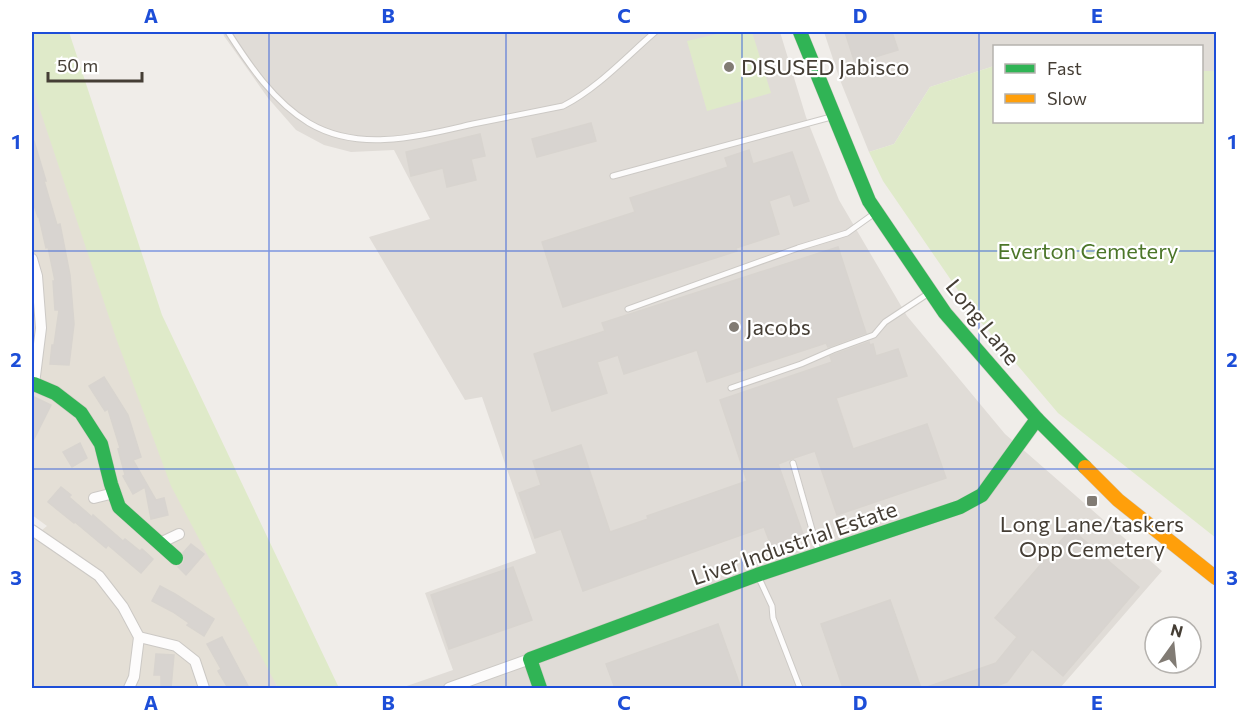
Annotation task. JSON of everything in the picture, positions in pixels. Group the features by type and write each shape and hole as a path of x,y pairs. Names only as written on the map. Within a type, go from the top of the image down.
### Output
{"street":[{"name":"Long Lane","path":"800,32 869,201 945,313 1036,419 1118,500 1216,578"},
{"path":"32,259 37,276 41,328 33,386 55,393 81,413 101,444 119,507 176,558"},
{"name":"Liver Industrial Estate","path":"449,688 757,575 956,510 982,495 1036,419"},
{"path":"94,498 114,493"},
{"path":"32,530 99,576 123,607 139,637 134,677 129,688"},
{"path":"160,543 179,534"},
{"path":"139,637 176,646 195,661 204,688"},
{"path":"530,659 540,688"}],"lane":[{"path":"228,32 271,91 309,123 339,135 383,141 415,137 563,106 595,85 655,32"},
{"path":"613,176 833,117"},
{"path":"628,309 798,248 847,233 877,213"},
{"path":"731,388 801,364 874,335 885,322 931,292"},
{"path":"793,463 820,555"},
{"path":"757,575 772,606 773,618 800,688"}],"shaded area":[{"path":"223,32 780,32 806,117 839,200 907,316 1005,434 1162,571 1060,688 401,688 453,670 425,593 536,553 482,397 465,400 369,237 430,219 394,150 351,152 324,145 296,130 268,98"},
{"path":"824,32 1216,32 1216,71 1203,71 1203,45 993,45 993,66 930,87 894,144 869,152 840,80"},
{"path":"32,62 244,614 278,688 32,688 32,538 47,526 32,515"}],"green space":[{"path":"32,32 69,32 162,315 339,688 278,688 171,486 116,338 32,86"},
{"name":"DISUSED Jabisco","path":"725,32 752,32 771,93 707,111 687,41"},
{"name":"Everton Cemetery","path":"993,66 993,123 1203,123 1203,71 1216,71 1216,538 1058,413 975,315 883,181 869,152 894,144 930,87"}],"building":[{"path":"845,32 892,32 898,50 855,63"},
{"path":"591,123 596,141 537,157 532,139"},
{"path":"480,134 485,156 471,159 476,180 447,187 443,168 411,176 406,152"},
{"path":"32,141 34,141 46,181 44,181 57,225 60,224 70,275 74,324 69,365 50,364 59,310 55,310 53,281 55,281 48,247 46,248 32,199"},
{"path":"749,150 753,164 792,152 809,201 794,206 790,194 769,201 779,234 736,248 737,251 563,307 542,242 635,212 630,198 728,167 725,158"},
{"name":"Jacobs","path":"838,247 866,333 828,347 826,343 707,382 697,350 624,374 618,355 597,362 607,393 552,411 534,354 605,331 602,323"},
{"path":"869,342 870,345 873,344 876,356 898,349 907,376 836,398 853,449 927,424 946,478 837,515 815,451 778,464 804,537 772,548 764,527 583,591 561,529 535,538 519,493 541,485 533,461 581,445 610,532 648,519 647,516 747,481 720,400 832,362 830,356"},
{"path":"104,377 128,415 141,457 133,460 156,500 164,498 168,515 151,519 145,487 133,494 123,476 125,475 118,449 120,448 108,409 105,411 89,386"},
{"path":"32,396 51,405 32,443"},
{"path":"80,443 87,458 72,467 63,452"},
{"path":"61,487 92,517 93,515 123,541 125,539 140,551 142,549 153,559 141,573 108,545 106,548 48,502"},
{"path":"1071,529 1139,587 1063,676 1032,649 1007,682 993,688 927,688 996,663 1017,637 995,618"},
{"path":"191,544 204,554 186,575 178,567 183,564 185,559 183,553"},
{"path":"513,567 532,620 449,649 431,595"},
{"path":"160,586 214,619 204,636 173,612 152,601"},
{"path":"890,600 921,688 843,688 821,624"},
{"path":"718,624 741,688 615,688 606,664"},
{"path":"222,637 249,688 228,688 218,671 221,669 207,644"},
{"path":"156,654 174,655 171,688 161,688 161,675 154,675"}],"traffic: fast":[{"path":"800,32 869,201 945,313 1037,419 1085,467"},
{"path":"34,384 55,393 81,413 101,444 119,507 176,558"},
{"path":"540,688 530,659 757,575 960,507 982,495 1037,419"}],"traffic: slow":[{"path":"1085,467 1118,500 1216,578"}],"place":[{"name":"DISUSED Jabisco","path":"729,67"},
{"name":"Jacobs","path":"734,327"},
{"name":"Long Lane/taskers Opp Cemetery","path":"1092,501"}]}
